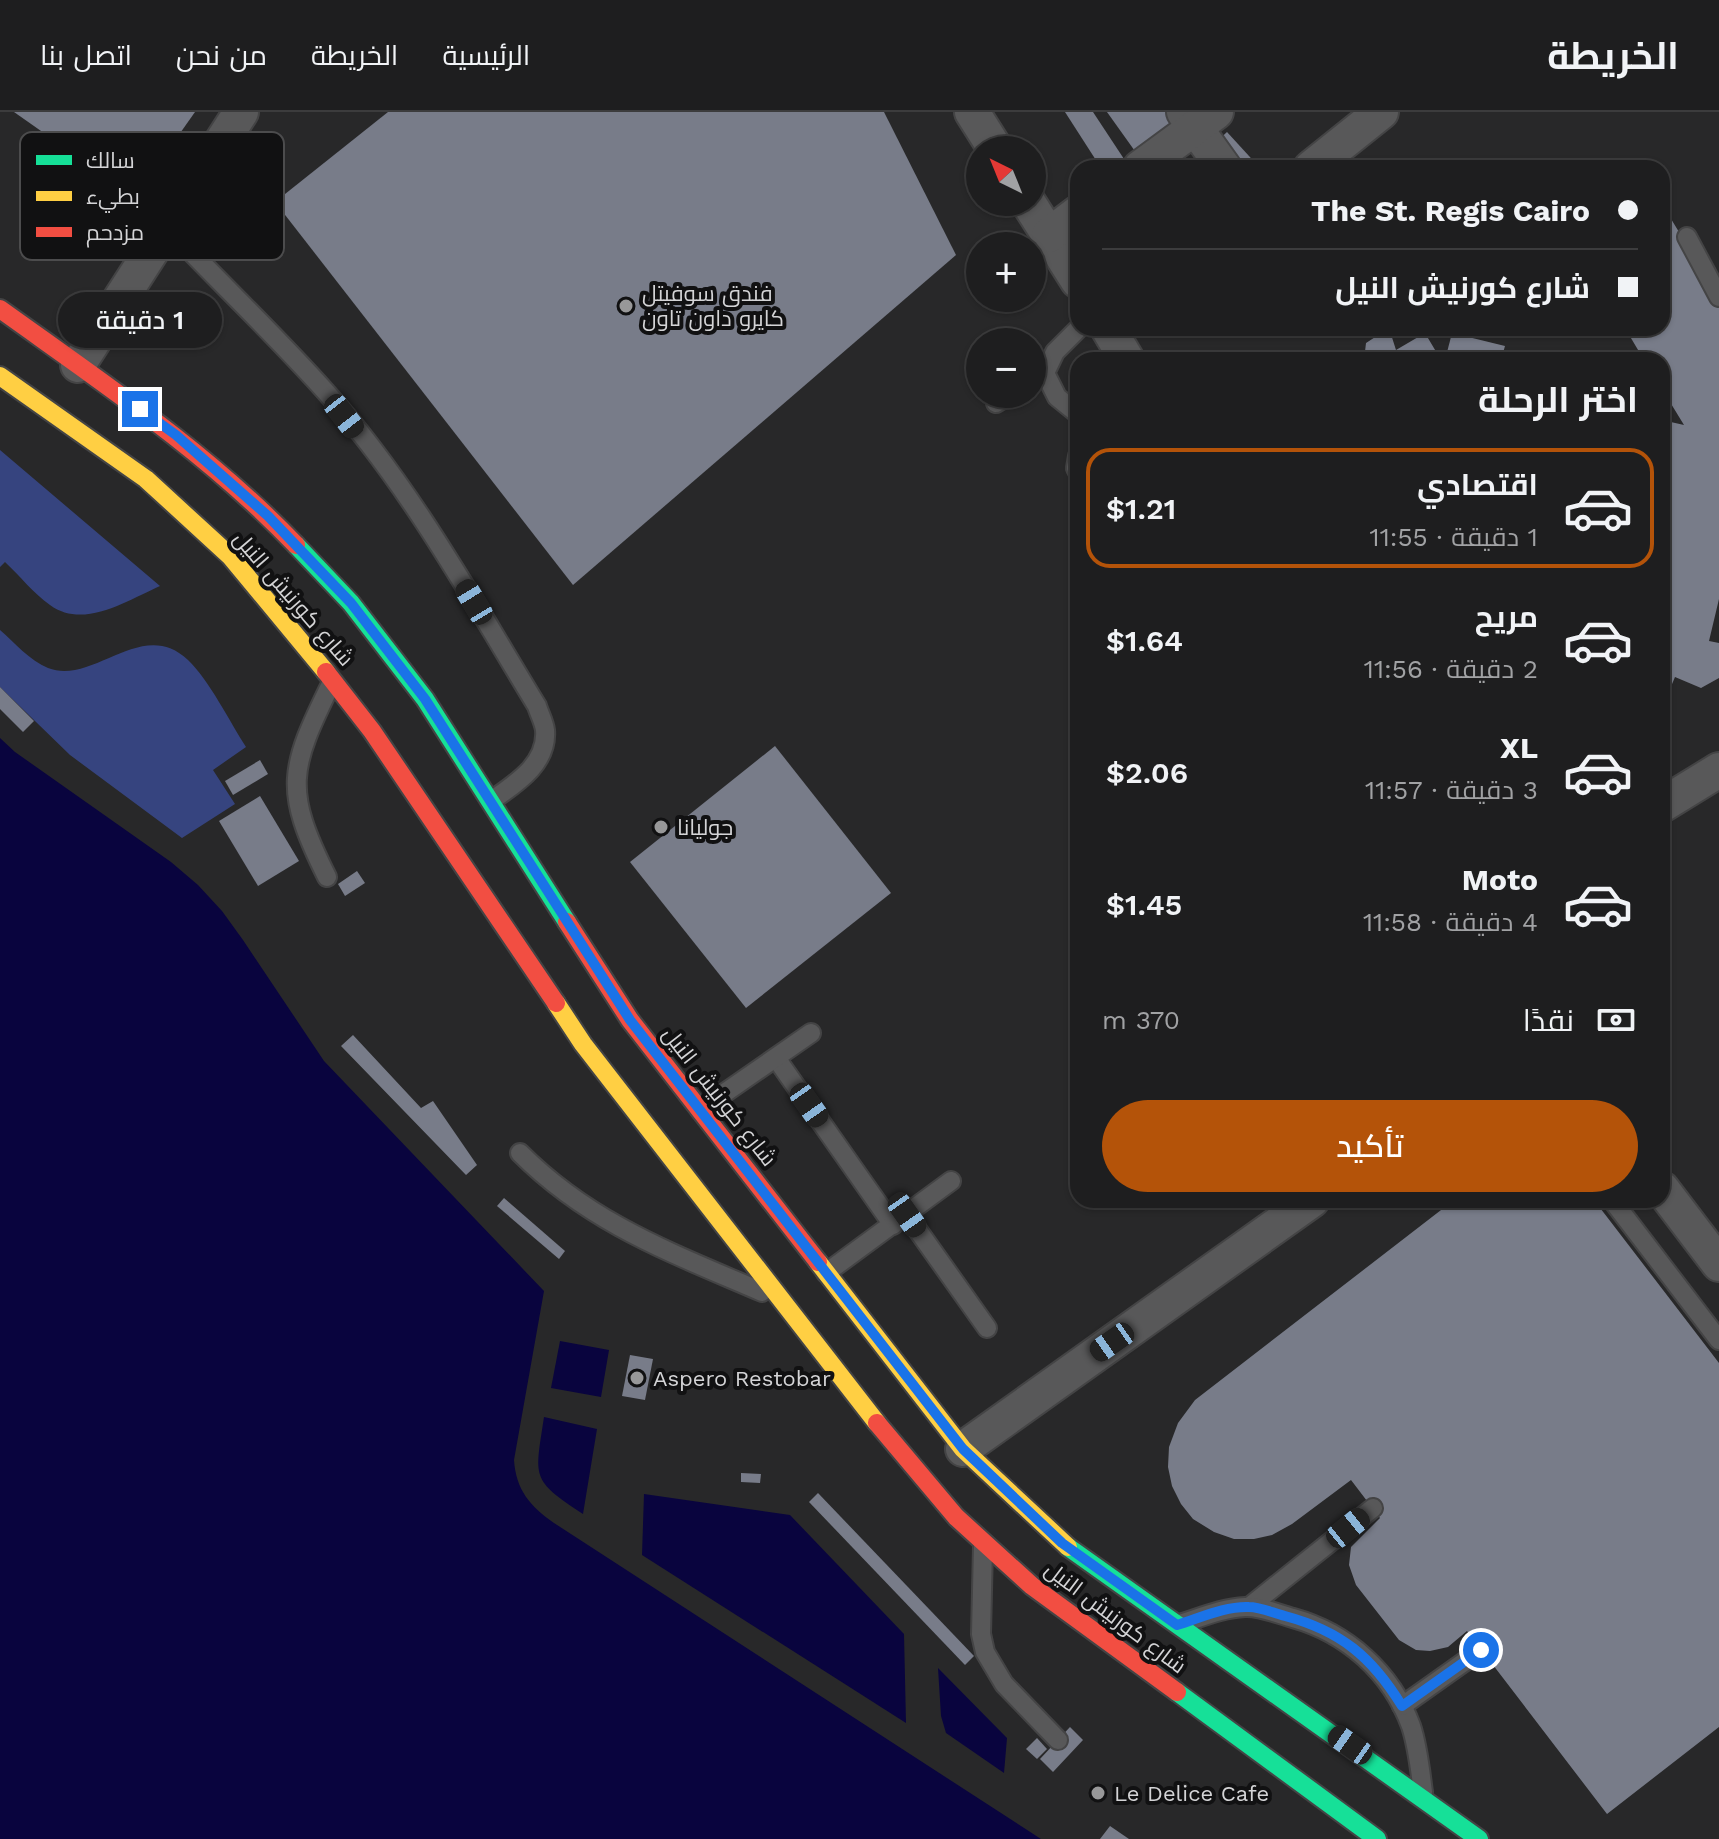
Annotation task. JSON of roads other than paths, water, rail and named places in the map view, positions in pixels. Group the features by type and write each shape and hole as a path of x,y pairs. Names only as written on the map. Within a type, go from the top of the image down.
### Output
{"highway":[{"name":"شارع كورنيش النيل","path":"0,309 176,435 268,516 351,603 425,699 630,1020 963,1449 1062,1543 1479,1839"},
{"name":"شارع كورنيش النيل","path":"0,376 146,479 230,556 372,731 583,1044 900,1453 956,1517 1032,1586 1377,1839"}],"street":[{"path":"228,132 241,112"},
{"path":"972,112 987,136"},
{"path":"1321,160 1381,112"},
{"path":"1149,160 1198,117 1220,160"},
{"path":"1037,216 1070,268"},
{"path":"1049,235 1070,219"},
{"path":"78,365 147,260"},
{"path":"1670,800 1719,770"},
{"path":"1670,1200 1719,1264"},
{"path":"963,1449 1301,1208"}],"lane":[{"path":"1687,237 1719,297"},
{"path":"198,260 326,393 380,462 443,551 537,706 545,731 539,757 526,776 491,801"},
{"path":"1046,365 1071,336"},
{"path":"1046,385 1070,408"},
{"path":"327,877 299,815 296,790 297,765 304,739 333,680"},
{"path":"700,1110 811,1033"},
{"path":"776,1058 987,1328"},
{"path":"520,1153 554,1185 631,1235 780,1300"},
{"path":"826,1273 951,1181"},
{"path":"1618,1208 1719,1340"},
{"path":"1249,1607 1373,1508"},
{"path":"983,1540 981,1634 985,1652 1004,1684 1058,1740"},
{"path":"1177,1625 1225,1609 1249,1607 1311,1623 1339,1637 1365,1656 1386,1680 1402,1706 1417,1747 1423,1797"},
{"path":"1402,1706 1481,1650"}],"place":[{"name":"فندق سوفيتل كايرو داون تاون","path":"626,306"},
{"name":"جوليانا","path":"661,827"},
{"name":"Aspero Restobar","path":"637,1378"},
{"name":"Le Delice Cafe","path":"1098,1793"}]}
